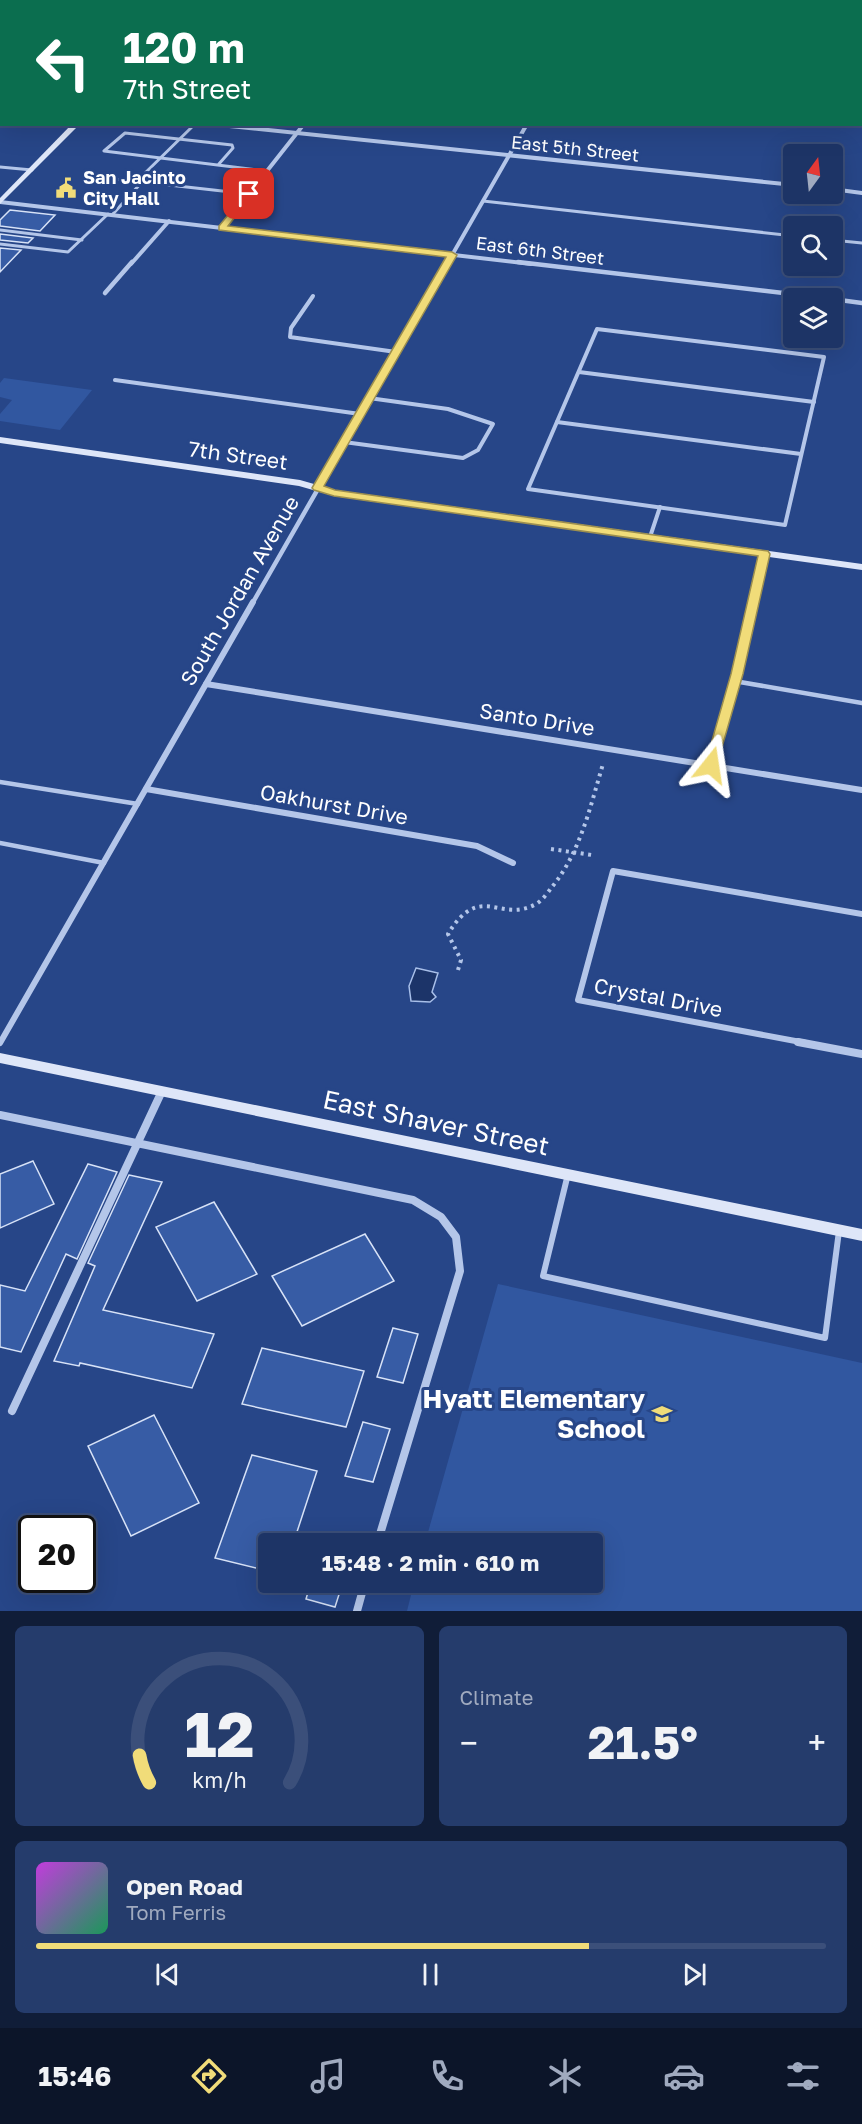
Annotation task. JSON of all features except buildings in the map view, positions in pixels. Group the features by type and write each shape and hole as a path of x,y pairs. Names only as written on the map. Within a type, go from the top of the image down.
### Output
{"street":[{"path":"0,202 75,126"},
{"name":"East 5th Street","path":"234,126 783,184"},
{"path":"222,228 303,126"},
{"name":"South Jordan Avenue","path":"0,1043 526,126"},
{"path":"843,190 862,193"},
{"name":"East 6th Street","path":"0,202 783,293"},
{"path":"105,293 170,221"},
{"path":"843,300 862,303"},
{"name":"7th Street","path":"0,440 300,483 334,493 862,567"},
{"name":"Santo Drive","path":"206,684 862,790"},
{"name":"Oakhurst Drive","path":"146,789 477,846 513,863"},
{"name":"Crystal Drive","path":"862,914 613,871 578,1000 862,1054"},
{"name":"East Shaver Street","path":"0,1058 862,1234"},
{"path":"12,1411 162,1091"},
{"path":"0,1115 138,1141 413,1200 441,1217 456,1237 460,1271 380,1533"},
{"path":"357,1611 362,1593"}],"lane":[{"path":"0,244 68,252 110,215 142,182 141,177 157,159 193,126"},
{"path":"260,130 263,126"},
{"path":"218,165 232,145 122,134 104,152 266,171"},
{"path":"0,166 32,170"},
{"path":"94,177 249,194"},
{"path":"483,201 783,235"},
{"path":"0,230 82,240"},
{"path":"843,241 862,243"},
{"path":"313,296 291,328 290,337 396,352"},
{"path":"597,329 824,357 814,402 785,525 528,489 597,329"},
{"path":"579,372 814,402"},
{"path":"115,380 360,414"},
{"path":"344,442 463,458 472,456 480,448 493,424 454,410 369,398"},
{"path":"557,422 801,454"},
{"path":"650,537 660,507"},
{"path":"711,765 734,681 764,554"},
{"path":"734,681 862,703"},
{"path":"0,782 138,804"},
{"path":"0,843 104,863"},
{"path":"568,1174 543,1276 825,1338 839,1230"}],"path":[{"path":"458,970 461,960 448,934 454,920 475,906 519,908 537,903 559,879 576,853 603,764"},
{"path":"551,849 591,855"}],"shaded area":[{"path":"4,378 92,390 60,430 0,421 0,414 12,400 0,397 0,383"},
{"path":"416,968 438,973 432,992 436,997 430,1002 411,1001 409,986"},
{"name":"Hyatt Elementary School","path":"498,1284 862,1363 862,1611 407,1611 412,1593 603,1593 603,1533 428,1533"}],"place":[{"name":"San Jacinto City Hall","path":"66,188"},
{"name":"Hyatt Elementary School","path":"662,1414"}],"route":[{"path":"249,194 222,228 452,255 318,488 334,493 764,554 737,674 711,765"}]}
